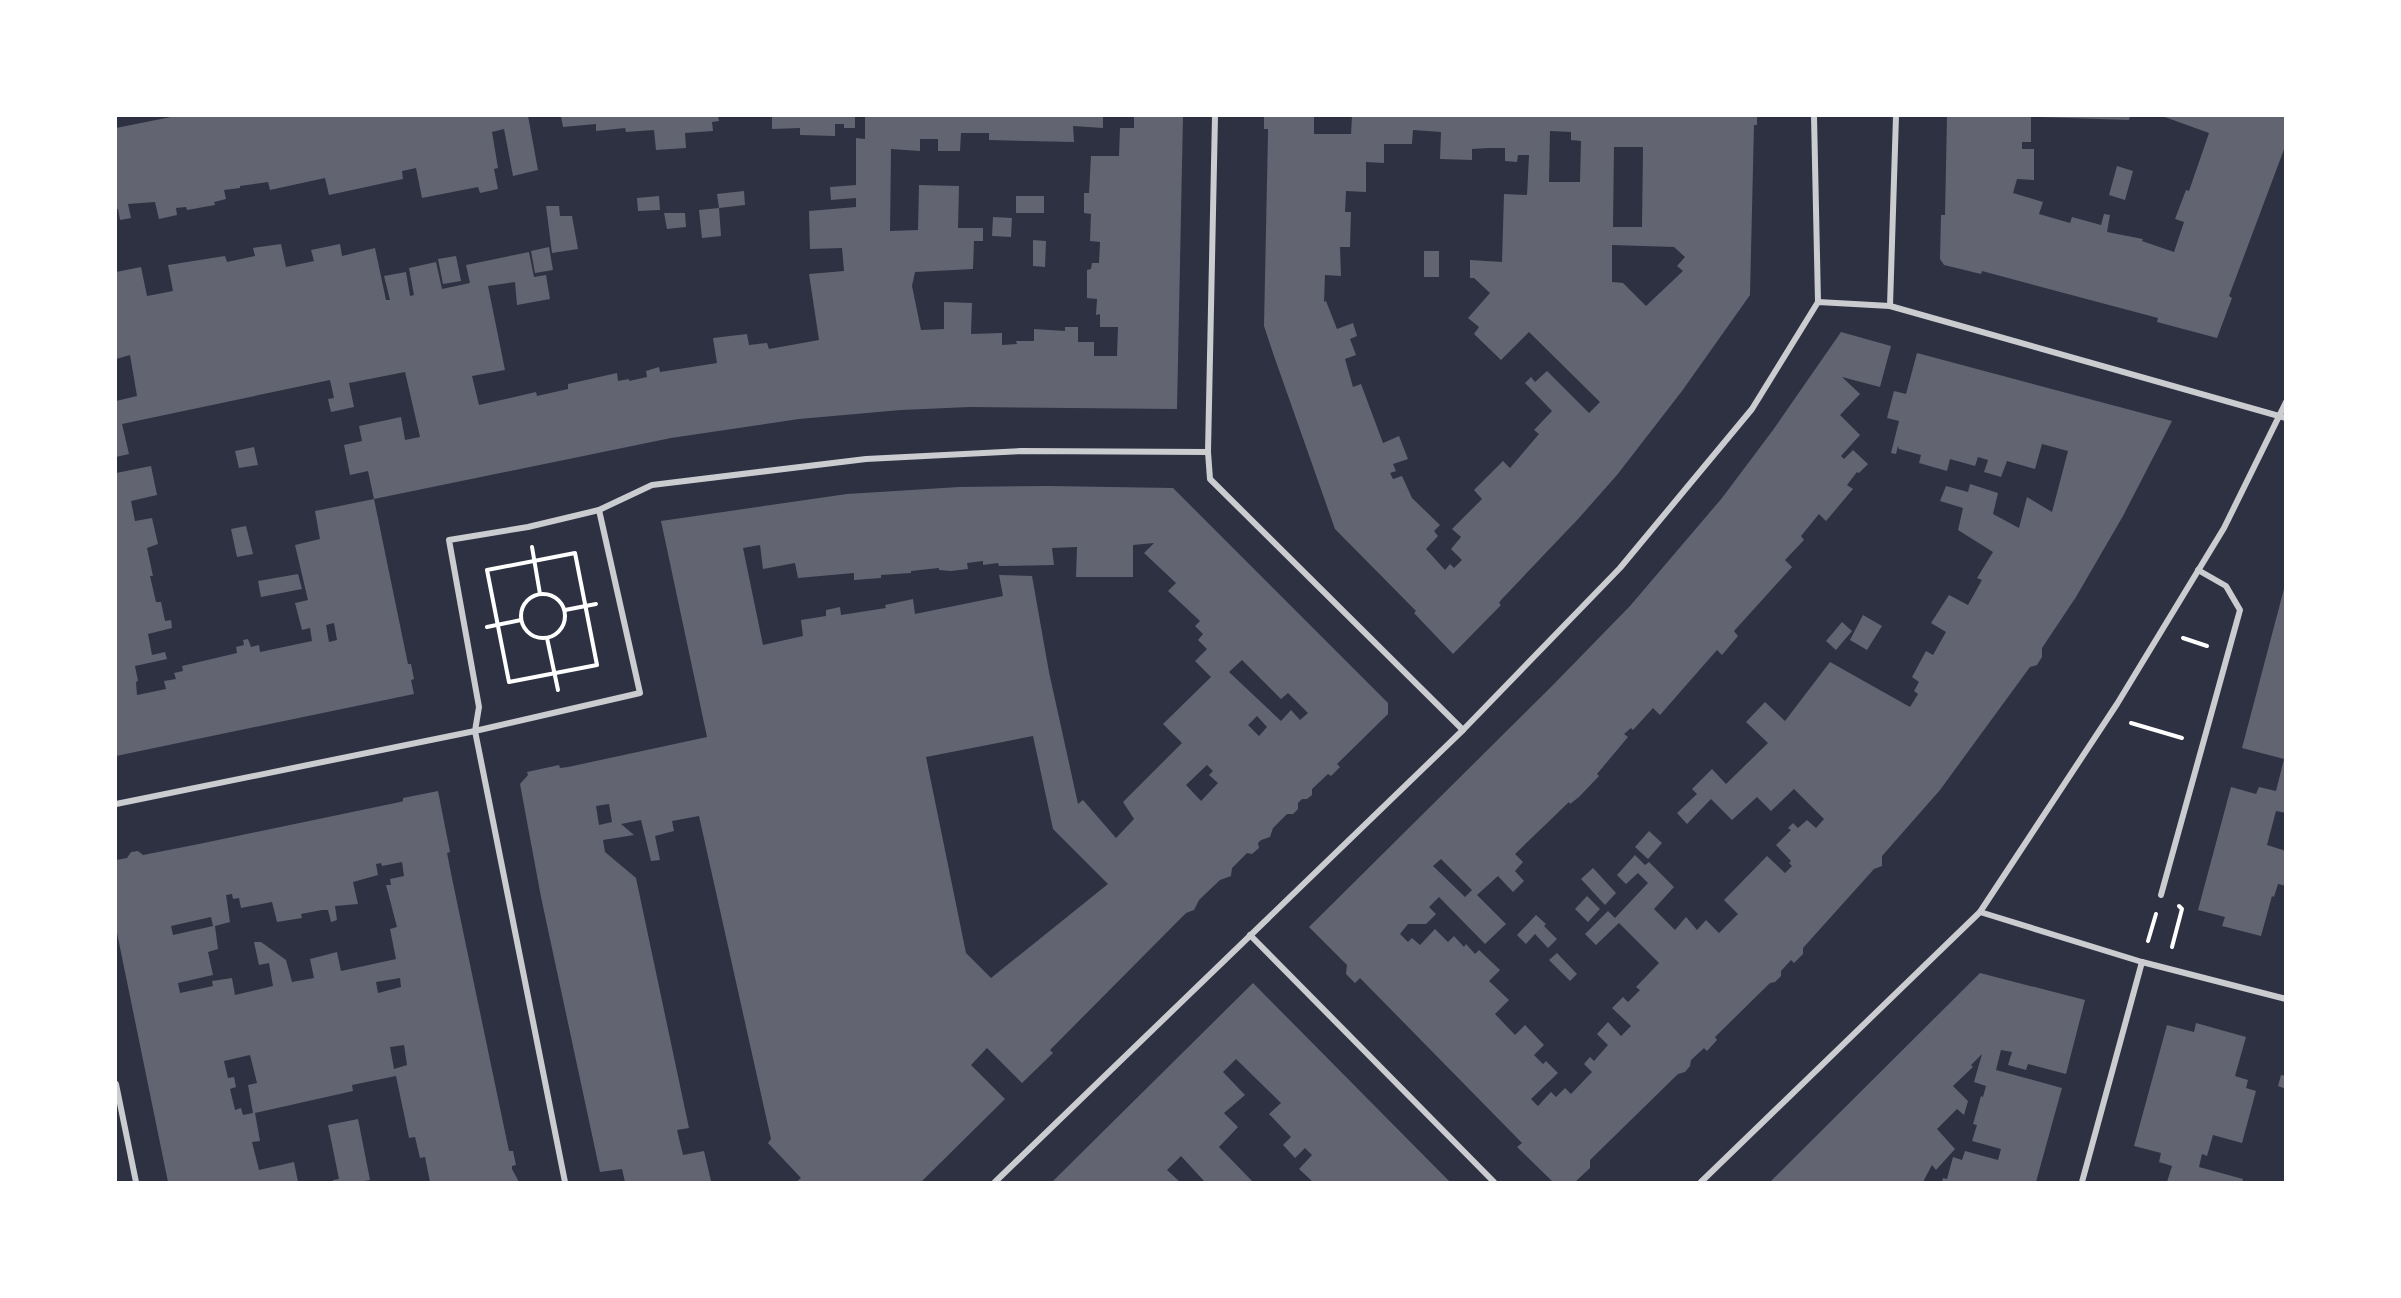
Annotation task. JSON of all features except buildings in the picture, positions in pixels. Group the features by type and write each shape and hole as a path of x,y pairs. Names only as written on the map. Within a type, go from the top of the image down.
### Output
{"street":[{"path":"1215,116 1208,452 1210,479 1463,730"},
{"path":"995,1182 1463,730 1620,568 1752,409 1818,302 1814,116"},
{"path":"1890,306 1896,116"},
{"path":"1818,302 1890,306 2283,417"},
{"path":"1701,1182 1980,912 2109,716 2224,528 2283,417 2286,402"},
{"path":"565,1182 476,730 478,707 449,540 528,527 599,510 652,485 866,459 1020,451 1208,452"},
{"path":"116,804 476,730 640,693 599,510"},
{"path":"2161,895 2240,610 2226,586 2198,570"},
{"path":"1980,912 2142,962 2286,999"},
{"path":"1250,935 1494,1182"},
{"path":"2082,1182 2142,962"},
{"path":"116,1084 136,1182"}],"path":[{"path":"528,527 540,594"},
{"path":"575,553 586,606 597,665 509,682 487,570 575,553"},
{"path":"540,594 558,598 565,610 560,630 547,638 532,635 521,620 525,602 540,594"},
{"path":"565,610 618,600"},
{"path":"464,631 521,620"},
{"path":"2161,631 2228,652"},
{"path":"547,638 562,711"},
{"path":"2109,716 2202,744"},
{"path":"2164,886 2182,909 2167,968"},
{"path":"2142,962 2161,895"}]}
